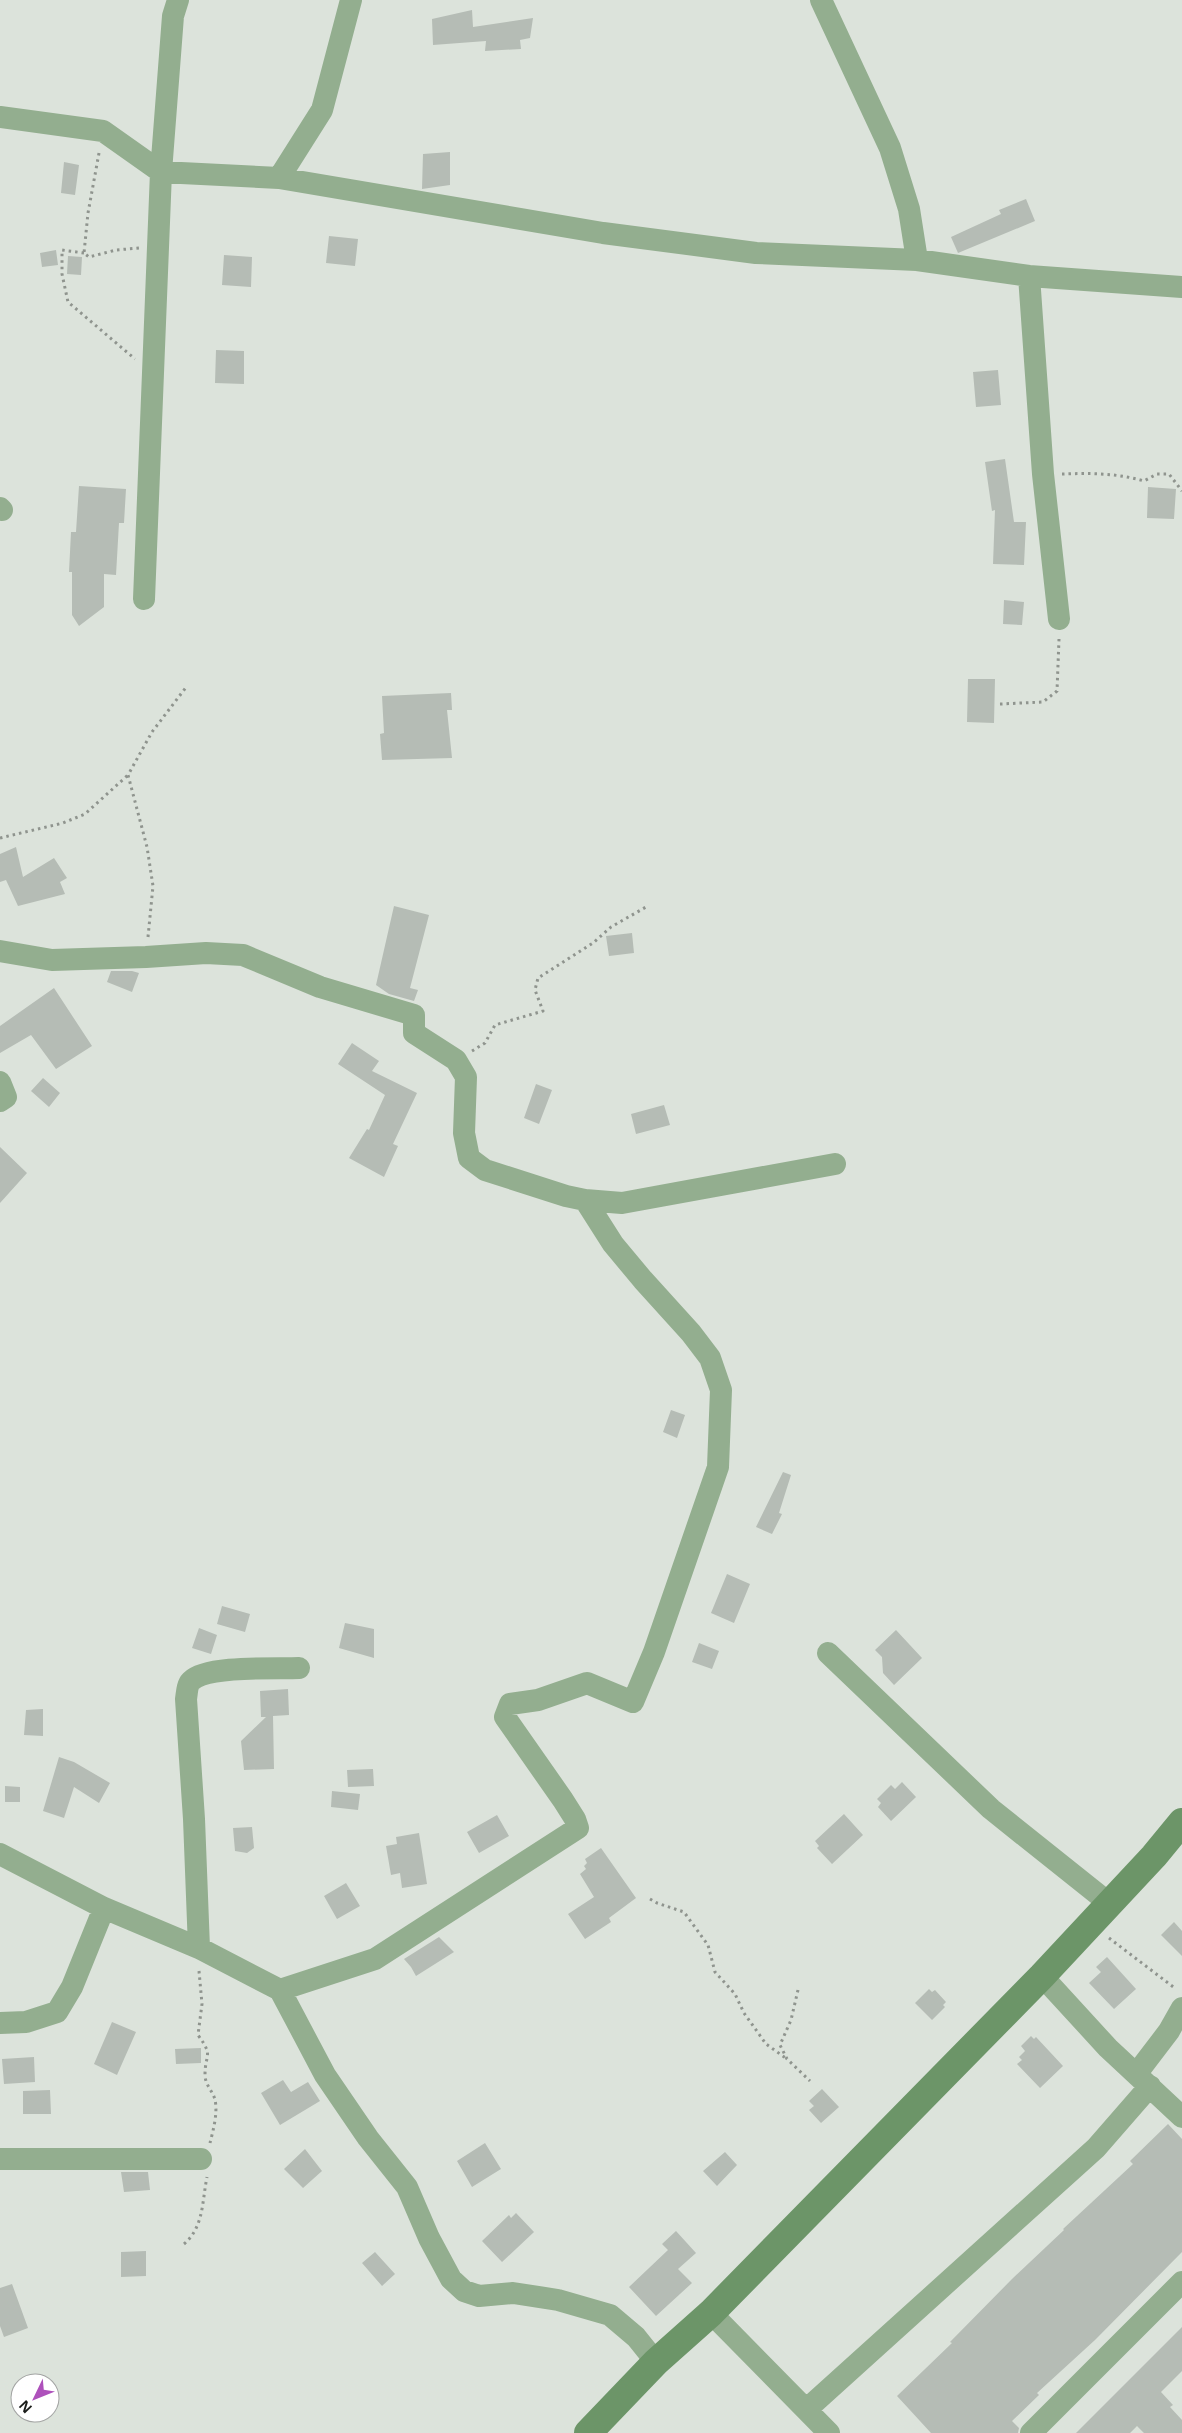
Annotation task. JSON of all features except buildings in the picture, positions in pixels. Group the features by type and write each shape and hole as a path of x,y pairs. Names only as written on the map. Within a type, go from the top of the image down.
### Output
{"street":[{"path":"144,599 161,172 173,16 178,0"},
{"path":"280,178 322,110 351,0"},
{"path":"821,0 890,148 908,208 917,260"},
{"path":"0,117 103,131 161,172 280,178 603,233 756,253 917,260 1029,276 1182,287"},
{"path":"1029,276 1043,474 1059,618"},
{"path":"0,951 52,960 206,953 243,955 320,987 414,1015 414,1033 456,1060 466,1077 464,1133 469,1158 485,1170 585,1200 622,1203 835,1164"},
{"path":"0,1082 6,1097 0,1101"},
{"path":"280,1990 374,1959 578,1828 575,1819 563,1800 505,1717 510,1704 538,1700 587,1683 633,1702 654,1652 718,1466 721,1390 710,1358 692,1333 642,1280 613,1244 585,1200"},
{"path":"828,1653 991,1809 1110,1904"},
{"path":"199,1948 194,1819 186,1699 188,1686 192,1680 215,1670 299,1668"},
{"path":"588,2433 656,2362 711,2313 1042,1976 1110,1904 1182,1822"},
{"path":"0,1854 104,1908 199,1948 280,1990 325,2075 368,2138 407,2187 429,2238 451,2279 464,2291 479,2296 513,2293 558,2300 610,2315 636,2337 656,2362"},
{"path":"0,2023 26,2022 57,2012 72,1987 104,1908"},
{"path":"1042,1976 1108,2048 1182,2117"},
{"path":"808,2409 1096,2148 1144,2080 1182,2008"},
{"path":"0,2159 206,2161"},
{"path":"1031,2433 1182,2282"},
{"path":"711,2313 808,2409 829,2433"}],"path":[{"path":"84,253 88,213 103,131"},
{"path":"152,371 128,354 68,302 62,274 62,250 84,253 89,257 116,250 157,247"},
{"path":"1043,474 1088,473 1128,476 1144,481 1157,474 1169,474 1182,491"},
{"path":"1000,704 1043,702 1057,691 1060,657 1059,618"},
{"path":"0,838 63,823 85,814 128,775 152,732 187,686"},
{"path":"128,775 147,847 153,886 146,957"},
{"path":"456,1060 486,1044 495,1025 543,1011 535,990 538,978 593,943 611,927 646,906"},
{"path":"650,1899 657,1904 684,1912 708,1945 715,1972 735,1994 744,2012 766,2044 810,2080"},
{"path":"1091,1924 1182,1994"},
{"path":"184,2244 195,2235 200,2221 206,2161 214,2127 216,2101 206,2083 205,2074 209,2058 207,2046 198,2035 202,2004 199,1948"},
{"path":"787,2060 780,2045 791,2020 798,1990"}]}
